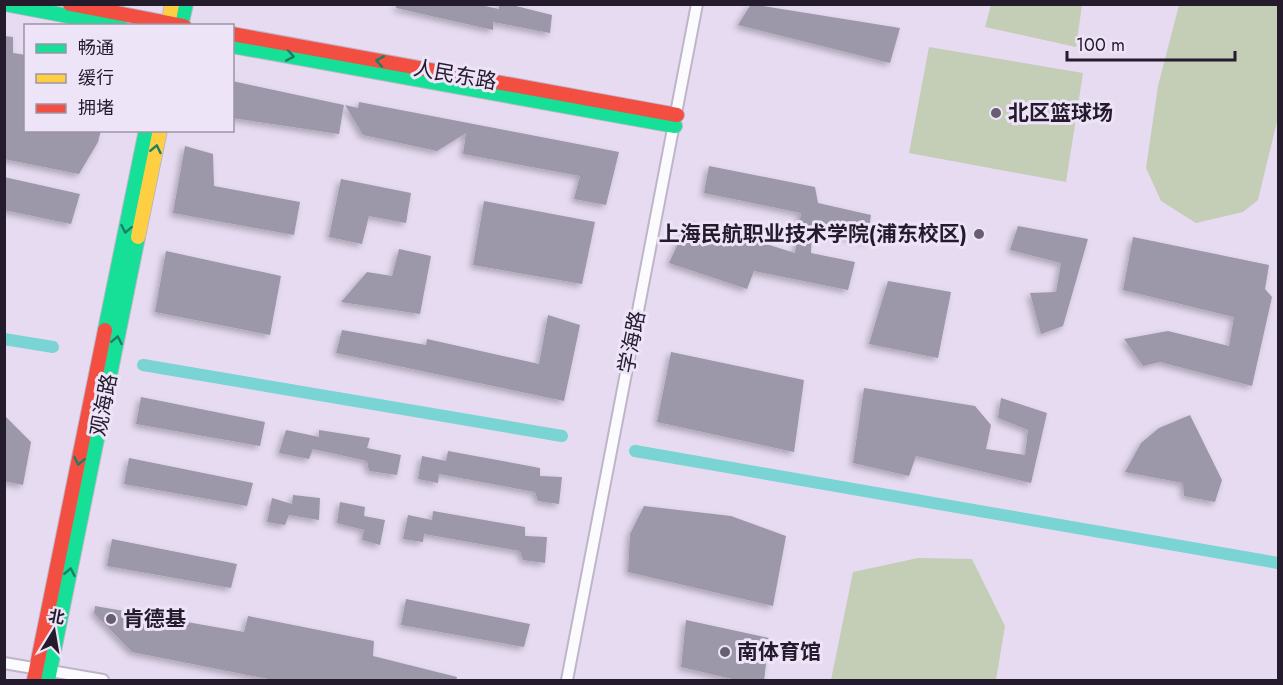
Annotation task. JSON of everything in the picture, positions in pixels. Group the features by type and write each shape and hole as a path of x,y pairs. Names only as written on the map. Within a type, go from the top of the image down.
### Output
{"main road":[{"path":"5,4 110,24"},
{"path":"70,4 172,24"},
{"path":"172,4 177,24"},
{"path":"177,24 186,4"},
{"name":"人民东路","path":"234,34 676,121"},
{"name":"人民东路","path":"234,46 676,121"},
{"name":"观海路","path":"42,675 146,132"},
{"name":"观海路","path":"42,675 160,132"}],"street":[{"name":"学海路","path":"567,681 697,4"},
{"path":"4,663 42,675 103,681"}],"green space":[{"path":"991,5 1082,5 1076,47 985,27"},
{"path":"1179,5 1278,5 1278,117 1258,200 1243,212 1196,223 1161,201 1146,168 1158,86"},
{"name":"北区篮球场","path":"929,47 1083,73 1066,182 909,153"},
{"path":"918,558 972,559 1005,626 996,680 831,680 853,572"}],"building":[{"path":"397,4 475,4 499,9 499,4 508,4 552,15 550,33 493,22 493,30 396,8"},
{"path":"751,4 900,28 890,63 738,25"},
{"path":"4,36 13,37 13,53 24,55 24,132 100,132 98,142 79,174 4,159"},
{"path":"234,81 344,105 339,134 234,118"},
{"path":"359,102 619,152 606,205 574,199 580,176 463,154 466,133 437,151 363,135 345,105 358,108"},
{"path":"185,146 213,154 214,186 300,202 294,235 173,213"},
{"path":"709,166 815,187 818,203 871,215 867,241 812,229 811,253 855,262 848,290 754,271 747,289 669,263 689,220 795,253 801,213 704,193"},
{"path":"4,177 80,194 71,224 4,210"},
{"path":"341,179 411,193 406,223 369,216 362,244 329,237"},
{"path":"484,201 595,222 582,284 473,265"},
{"path":"1018,226 1088,239 1063,326 1041,334 1030,293 1056,292 1061,263 1010,250"},
{"path":"1133,237 1269,265 1265,289 1272,297 1252,386 1160,362 1143,366 1124,339 1168,331 1229,346 1234,317 1123,290"},
{"path":"399,249 431,256 420,314 341,302 367,272 392,276"},
{"path":"166,251 281,276 270,335 155,312"},
{"path":"888,281 951,292 938,358 869,344"},
{"path":"548,315 580,325 564,401 336,353 342,330 426,345 427,339 539,364"},
{"path":"671,352 804,380 794,452 657,422"},
{"path":"864,388 975,406 991,425 986,449 1025,455 1028,430 998,418 1001,398 1047,413 1031,483 916,456 909,476 853,463"},
{"path":"141,397 265,422 260,446 136,424"},
{"path":"4,415 31,442 23,485 4,481"},
{"path":"1190,415 1222,480 1215,502 1184,496 1183,483 1125,472 1141,443 1159,428"},
{"path":"286,430 319,437 319,430 370,438 367,448 401,455 397,475 369,471 367,461 313,449 309,459 279,453"},
{"path":"448,451 540,468 540,476 562,477 559,504 538,501 535,492 439,474 438,483 418,479 422,456 446,461"},
{"path":"129,458 253,483 247,506 124,484"},
{"path":"293,495 320,498 319,520 289,515 285,525 267,522 272,498 292,504"},
{"path":"340,502 365,507 364,516 385,520 380,545 362,540 364,530 337,523"},
{"path":"644,506 731,516 786,536 773,606 628,572 630,534"},
{"path":"433,511 525,527 525,536 547,537 545,563 523,560 520,551 424,534 423,542 403,539 408,515 432,520"},
{"path":"112,539 237,564 231,588 107,566"},
{"path":"406,599 530,624 524,647 401,625"},
{"path":"95,606 244,632 248,616 374,641 373,656 457,677 456,681 278,681 132,652 94,613"},
{"name":"南体育馆","path":"686,620 769,638 764,681 741,681 681,667"}],"waterway":[{"path":"4,339 53,347"},
{"path":"143,365 562,436"},
{"path":"635,451 1278,563"}],"traffic: fast":[{"path":"5,4 110,24"},
{"path":"181,24 186,4"},
{"path":"234,46 675,126"},
{"path":"105,330 146,132"},
{"path":"48,680 138,237"}],"traffic: slow":[{"path":"168,24 172,4"},
{"path":"138,237 160,132"}],"traffic: jam":[{"path":"70,4 174,24"},
{"path":"234,34 677,115"},
{"path":"34,680 105,330"}],"place":[{"name":"北区篮球场","path":"996,113"},
{"name":"上海民航职业技术学院(浦东校区)","path":"979,234"},
{"name":"肯德基","path":"111,619"},
{"name":"南体育馆","path":"725,652"}]}
